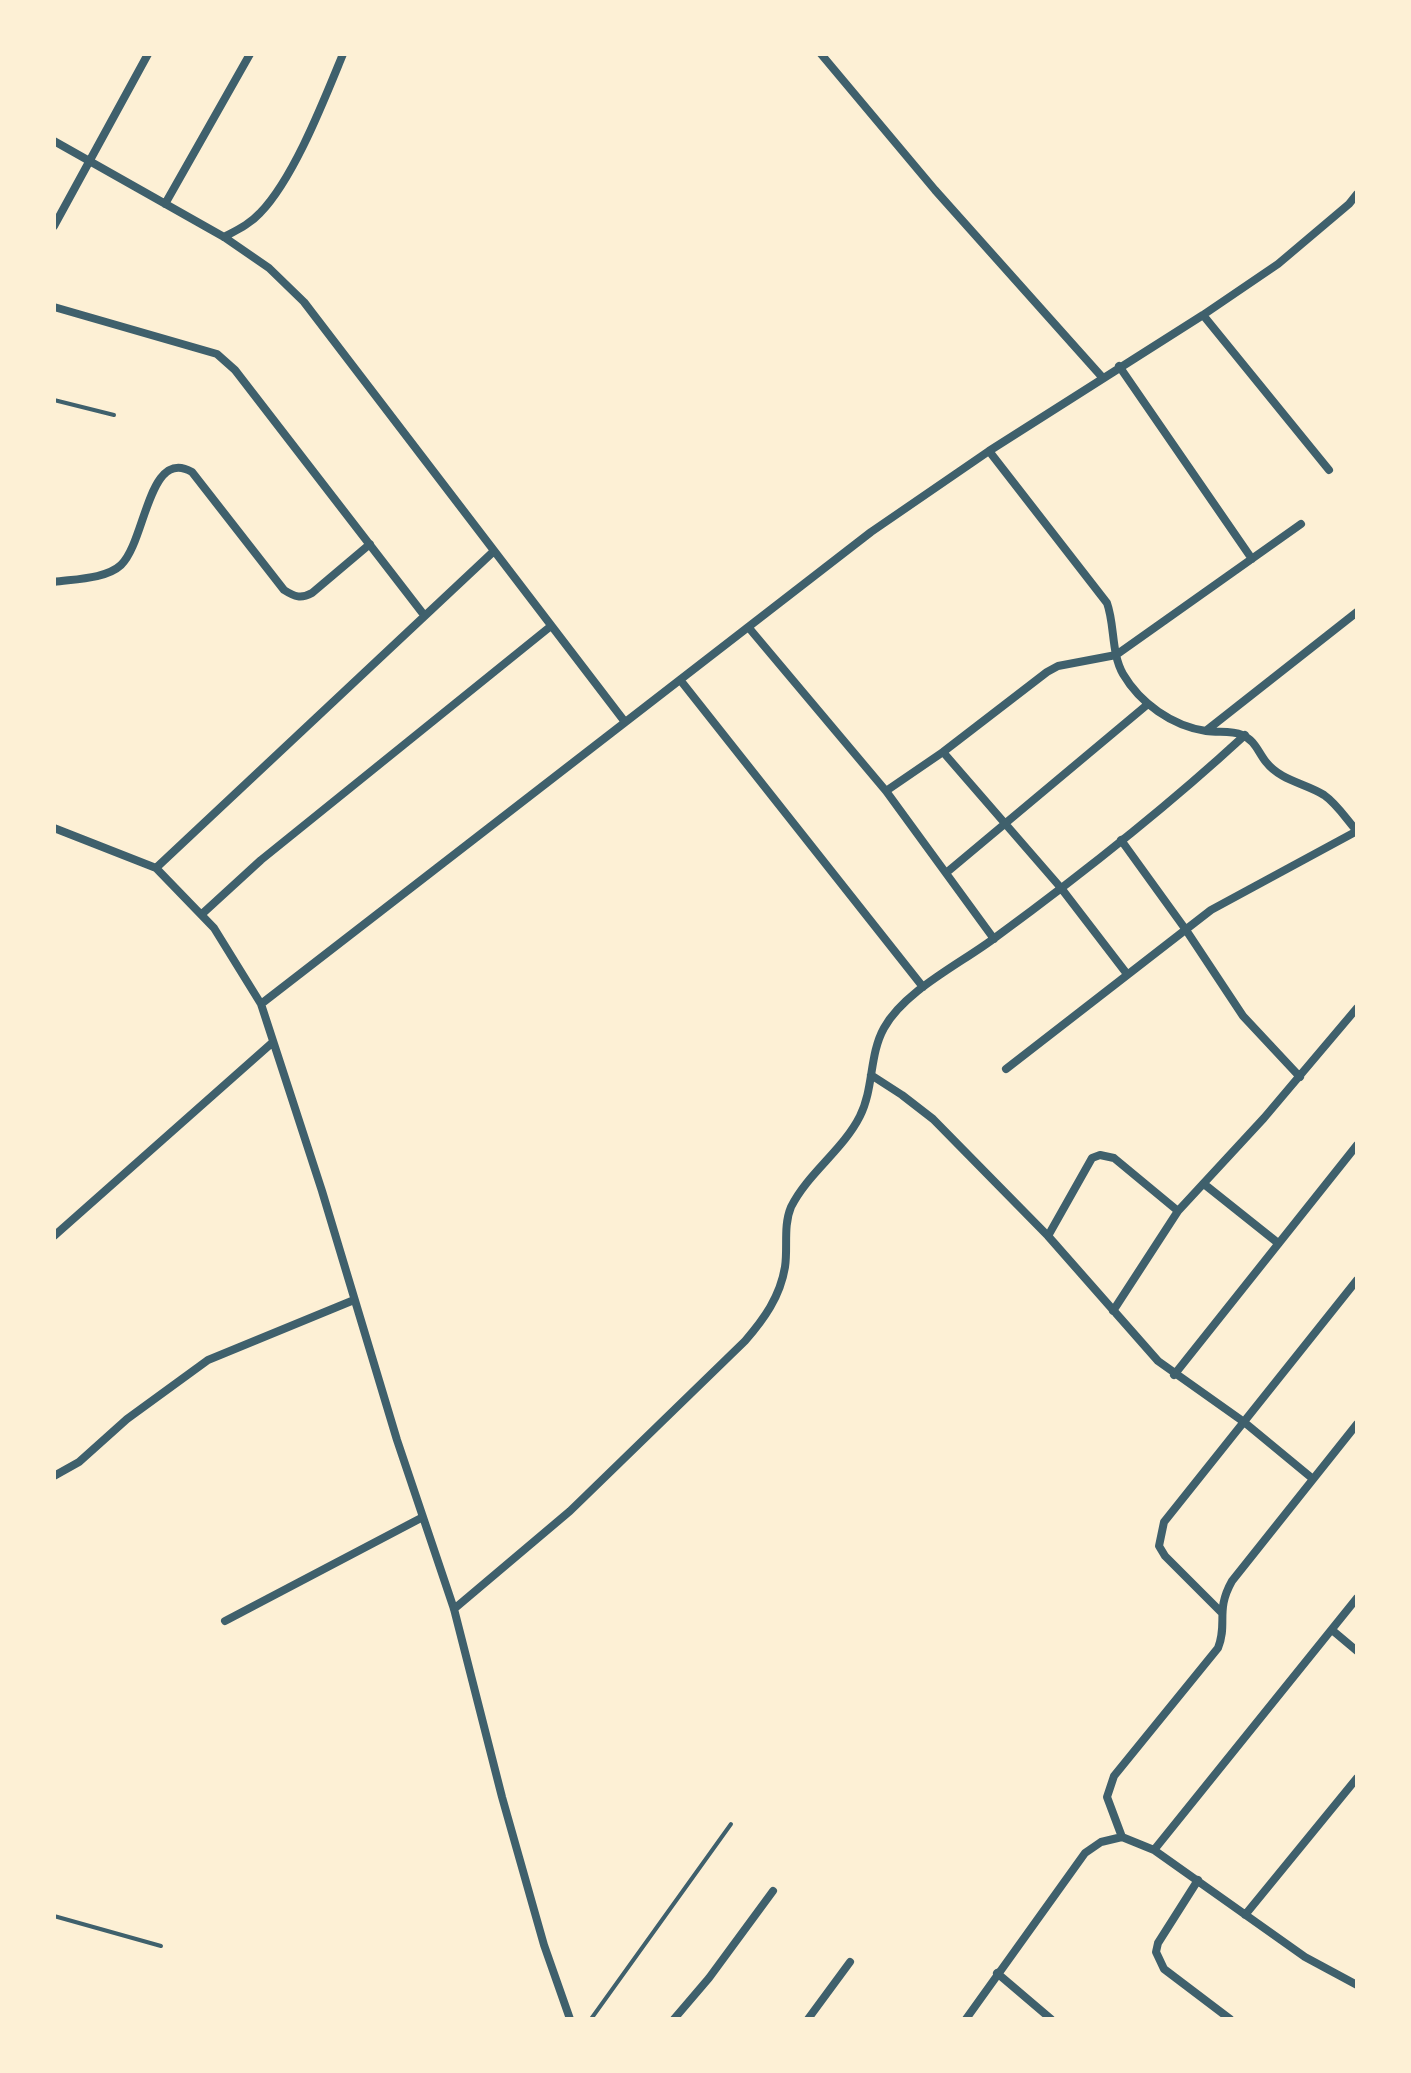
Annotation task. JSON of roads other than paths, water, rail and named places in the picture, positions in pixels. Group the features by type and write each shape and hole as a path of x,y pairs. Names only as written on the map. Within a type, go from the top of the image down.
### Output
{"street":[{"path":"54,226 148,54"},
{"path":"165,204 250,54"},
{"path":"224,237 248,224 262,211 287,175 343,54"},
{"path":"821,54 935,190 1102,377"},
{"path":"54,141 224,237 269,268 304,302 625,722"},
{"path":"261,1004 871,532 989,451 1278,264 1357,194"},
{"path":"1349,204 1357,211"},
{"path":"54,307 217,354 235,370 424,615"},
{"path":"1203,315 1329,470"},
{"path":"1119,366 1252,559"},
{"path":"989,451 1107,603 1113,619 1116,655 1121,671 1132,688 1148,704 1180,724 1206,731 1245,735 1280,775 1326,796 1357,831 1211,910 1006,1069"},
{"path":"54,582 119,567 136,543 157,480 165,471 176,468 192,472 284,590 294,596 304,598 312,593 370,544"},
{"path":"886,791 1058,666 1116,655 1301,524"},
{"path":"156,868 494,551"},
{"path":"1206,731 1357,612"},
{"path":"202,914 261,860 551,626"},
{"path":"749,628 886,791 994,939"},
{"path":"681,681 923,987"},
{"path":"946,873 1148,704"},
{"path":"454,1609 570,1511 745,1341 766,1316 779,1290 785,1266 790,1210 798,1195 860,1117 884,1028 923,987 1061,888 1198,779 1245,735"},
{"path":"943,752 1061,888 1127,974"},
{"path":"54,828 156,868 202,914 230,952 261,1004 454,1609 502,1797 544,1945 570,2019"},
{"path":"1121,840 1243,1016 1300,1077"},
{"path":"1113,1311 1178,1211 1300,1077 1357,1008"},
{"path":"54,1236 273,1042"},
{"path":"871,1075 933,1119 1048,1236 1139,1342 1174,1375 1244,1422 1313,1479"},
{"path":"1174,1375 1357,1145"},
{"path":"1048,1236 1092,1158 1100,1155 1114,1158 1178,1211"},
{"path":"1204,1184 1278,1243"},
{"path":"1221,1612 1165,1556 1159,1546 1164,1522 1357,1280"},
{"path":"54,1476 79,1462 127,1419 208,1360 354,1300"},
{"path":"1122,1837 1107,1797 1114,1776 1218,1648 1223,1635 1222,1603 1232,1581 1357,1424"},
{"path":"225,1621 423,1517"},
{"path":"1154,1850 1357,1598"},
{"path":"1332,1630 1357,1651"},
{"path":"1245,1915 1357,1778"},
{"path":"966,2019 1085,1853 1101,1842 1122,1837 1154,1850 1305,1957 1357,1985"},
{"path":"1198,1880 1158,1943 1156,1952 1164,1969 1230,2019"},
{"path":"674,2019 709,1978 773,1891"},
{"path":"808,2019 850,1962"},
{"path":"997,1973 1051,2019"}],"lane":[{"path":"54,400 114,415"},
{"path":"591,2019 731,1824"},
{"path":"54,1916 161,1946"}]}
